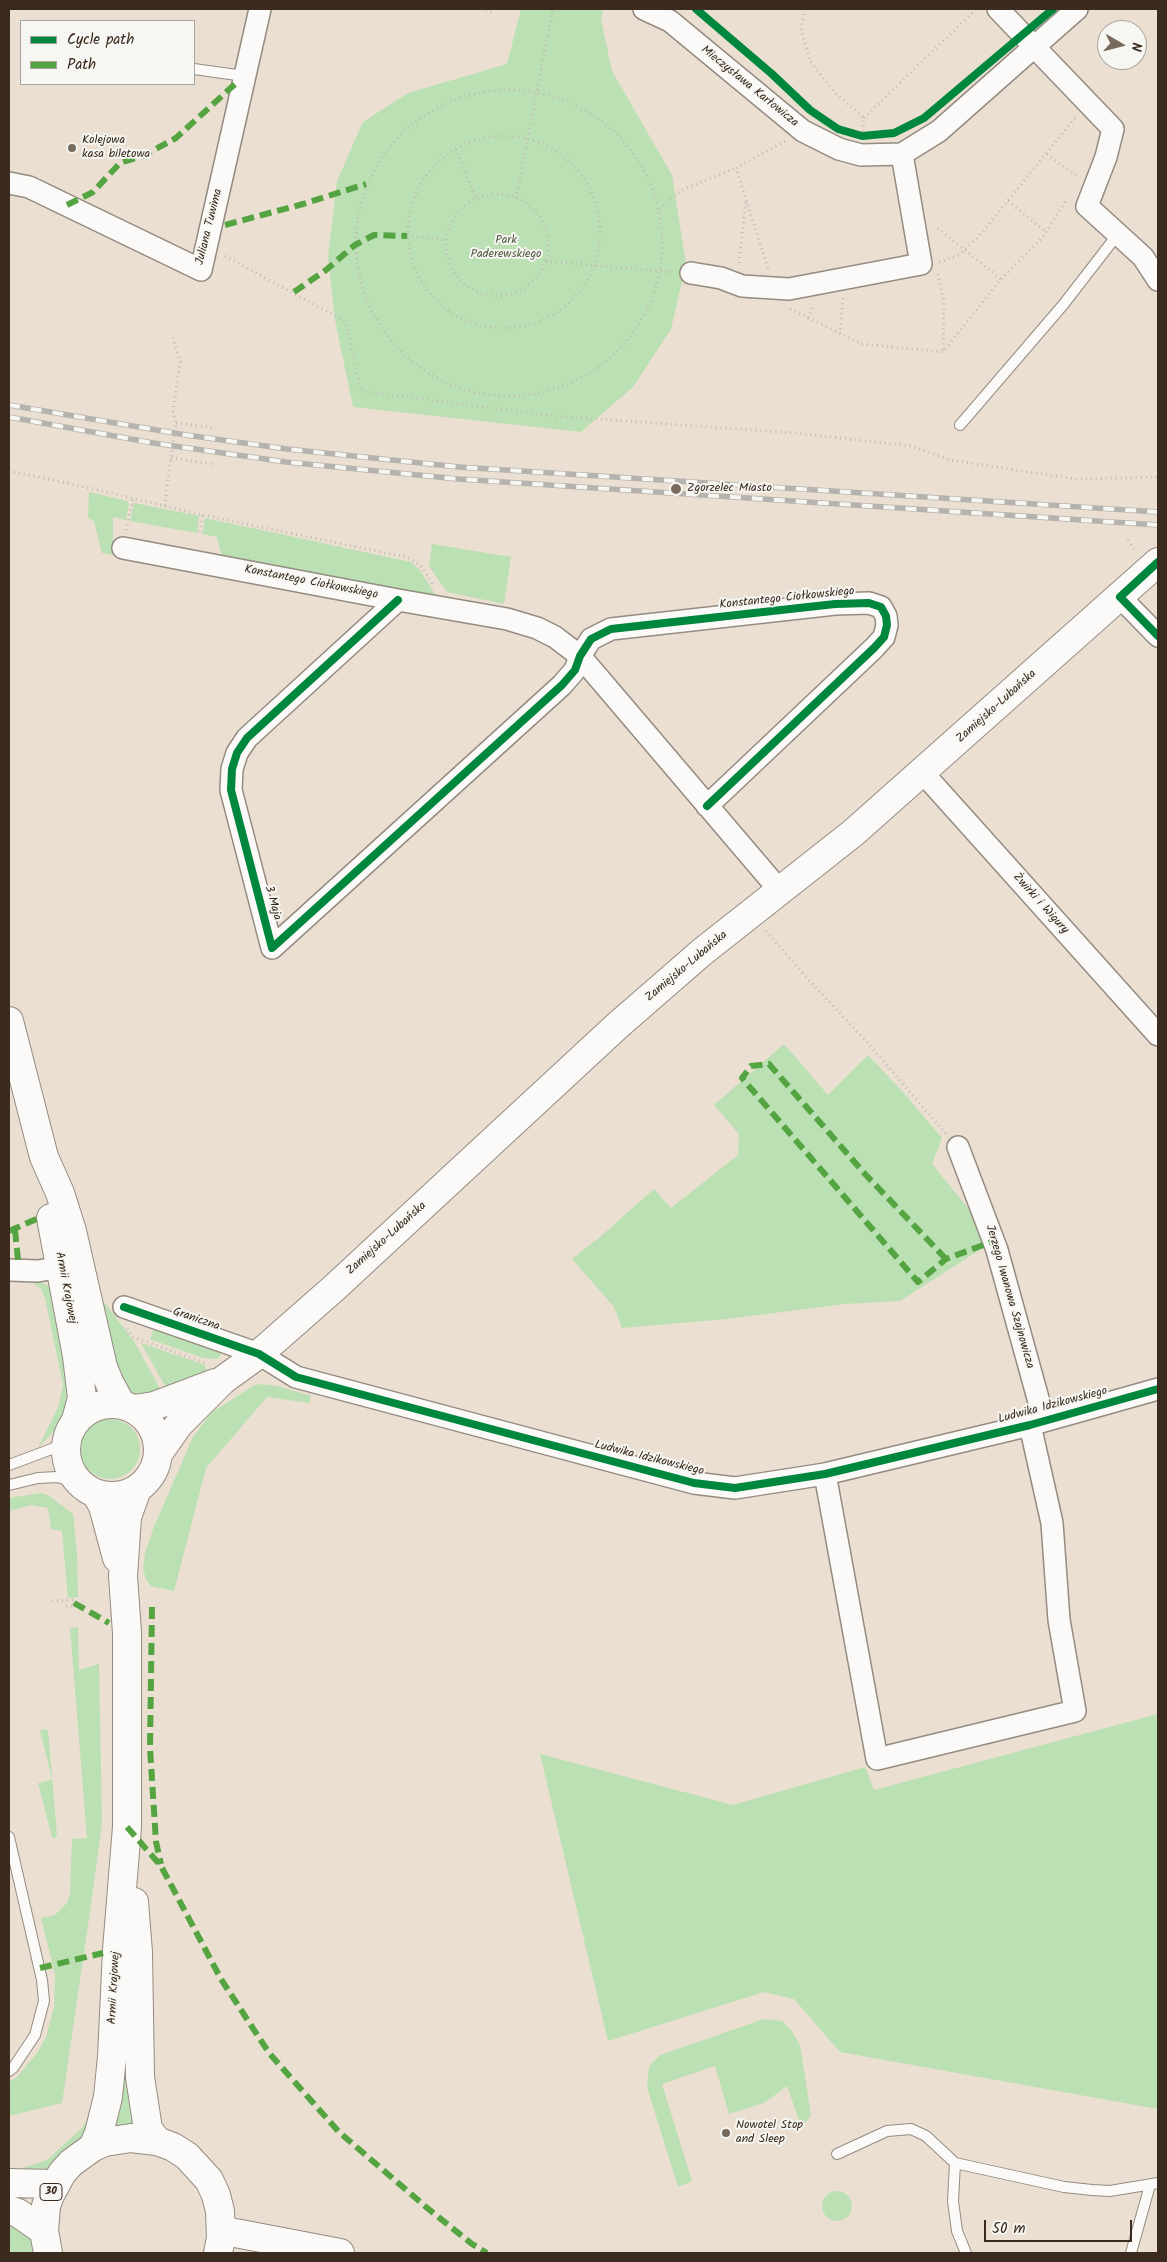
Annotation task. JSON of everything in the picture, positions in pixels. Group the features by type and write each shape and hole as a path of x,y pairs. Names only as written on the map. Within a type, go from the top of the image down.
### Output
{"main road":[{"name":"Zamiejsko-Lubańska","path":"158,1454 179,1424 223,1380 259,1354 457,1176 617,1026 702,952 854,833 1158,562"},
{"name":"Armii Krajowej","path":"9,1021 44,1157 65,1207 72,1266 81,1393 76,1420"},
{"name":"Armii Krajowej","path":"72,1266 103,1367 110,1384 127,1407"},
{"name":"Zamiejsko-Lubańska","path":"127,1407 154,1406 194,1389 223,1380"},
{"path":"106,1404 127,1407 146,1418 154,1430 158,1444 158,1454 154,1470 147,1481 126,1495 114,1497 87,1489 68,1465 66,1444 69,1431 76,1420 90,1409 106,1404"},
{"name":"Armii Krajowej","path":"87,1489 103,1506 123,1576"},
{"name":"Armii Krajowej","path":"93,2147 99,2132 109,2089 117,1950 127,1826 127,1633 123,1576 127,1517 137,1489"},
{"name":"Armii Krajowej","path":"127,1826 138,1952 140,2077 148,2129 157,2141"},
{"name":"30","path":"46,2242 46,2206 55,2184 72,2163 93,2147 131,2138 157,2141 187,2156 209,2180 216,2195 220,2240"},
{"path":"9,2183 55,2184"},
{"path":"9,2210 18,2213 46,2242"},
{"name":"30","path":"220,2240 230,2232 340,2253"}],"street":[{"name":"Juliana Tuwima","path":"9,183 29,187 202,270 260,9"},
{"name":"Mieczysława Karłowicza","path":"644,9 653,11 670,20 803,131 839,149 861,155 902,154"},
{"path":"998,9 1113,129 1106,157 1086,206 1143,257 1158,280"},
{"path":"690,273 722,278 779,297 789,288 928,264 911,208 902,154 939,131 1078,9"},
{"name":"Konstantego Ciołkowskiego","path":"123,548 219,564 398,600 507,619 537,628 554,637 580,656 781,892"},
{"path":"1120,597 1156,630"},
{"name":"3 Maja","path":"398,600 247,738 237,753 232,769 231,790 272,948 562,685 575,670 580,656"},
{"name":"Konstantego Ciołkowskiego","path":"580,656 591,639 611,629 834,604 869,603 881,607 886,616 887,625 884,637 707,806"},
{"name":"Żwirki i Wigury","path":"923,773 1158,1035"},
{"name":"Jerzego Iwanowa Szajnowicza","path":"958,1147 997,1250 1037,1423"},
{"path":"9,1270 38,1271 72,1266"},
{"name":"Graniczna","path":"124,1307 259,1354"},
{"name":"Ludwika Idzikowskiego","path":"259,1354 296,1377 694,1483 735,1488 767,1485 825,1474 1037,1423 1158,1389"},
{"name":"Ludwika Idzikowskiego","path":"825,1474 877,1760 1075,1711 1059,1620 1052,1523 1037,1423"}],"lane":[{"path":"195,69 244,76"},
{"path":"960,425 1063,305 1118,234"},
{"path":"9,1465 66,1444"},
{"path":"9,1485 38,1478 57,1477 87,1489"},
{"path":"9,1837 42,1980 44,2002 35,2035 9,2071"},
{"path":"837,2154 887,2130 911,2129 926,2136 955,2163 1064,2187 1092,2190 1110,2191 1154,2184 1132,2253"},
{"path":"955,2163 953,2201 957,2231 966,2253"}],"path":[{"path":"481,9 493,12 494,9"},
{"path":"516,198 553,9"},
{"path":"805,9 801,28 810,61 834,92 864,118"},
{"path":"861,155 864,118 976,9"},
{"path":"494,90 537,92 570,102 601,120 627,145 647,175 659,209 663,240 660,270 646,314 620,351 584,378 541,395 496,398 451,387 412,364 381,331 361,290 354,245 357,214 366,184 388,148 417,119 454,99 494,90"},
{"path":"943,352 944,303 939,276 928,264 960,255 965,250 1008,201 1087,104"},
{"path":"659,209 682,190 736,168 803,131"},
{"path":"491,136 519,136 546,145 569,160 587,182 598,208 601,236 595,266 582,290 560,312 533,325 503,330 473,325 446,311 425,290 411,263 407,236 411,205 422,180 441,158 456,149 464,143 491,136"},
{"path":"456,149 476,198"},
{"path":"1047,154 1079,177"},
{"path":"1075,185 1079,177 1106,157"},
{"path":"736,168 779,297 840,334 862,344 943,352"},
{"path":"943,352 1001,279 1046,232 1070,193"},
{"path":"489,195 516,198 529,205 539,216 546,230 548,246 546,261 538,276 526,288 511,295 495,296 479,293 464,285 454,272 447,257 446,240 450,227 456,215 476,198 489,195"},
{"path":"737,284 746,199"},
{"path":"1008,201 1046,232"},
{"path":"911,208 1001,279"},
{"path":"407,236 446,240"},
{"path":"222,254 346,322 361,391 554,416 797,433 912,446 950,460 1076,479 1158,477"},
{"path":"546,261 690,273"},
{"path":"840,334 844,279"},
{"path":"165,506 176,423 173,412 180,362 173,338"},
{"path":"176,423 216,428"},
{"path":"171,458 212,464"},
{"path":"9,471 410,558 421,566 448,608"},
{"path":"123,548 133,499"},
{"path":"199,534 203,514"},
{"path":"754,913 773,941 867,1042 958,1147"},
{"path":"52,1601 74,1600 74,1606 64,1606"}],"green space":[{"name":"Park Paderewskiego","path":"521,9 603,9 601,19 612,71 672,175 686,264 671,329 633,387 581,432 353,407 335,320 328,256 337,181 363,122 408,93 507,64"},
{"path":"89,492 127,501 129,504 126,520 113,517 113,555 102,553 94,521 88,518"},
{"path":"134,503 199,516 197,533 130,521"},
{"path":"205,518 411,562 419,569 437,597 225,559 220,551 217,537 202,534"},
{"path":"432,544 511,557 504,604 447,592 429,566"},
{"path":"784,1044 828,1095 868,1055 903,1092 942,1138 932,1164 982,1225 989,1244 900,1301 845,1304 727,1319 622,1328 614,1307 572,1259 654,1189 671,1208 738,1155 739,1134 714,1105"},
{"path":"30,1281 37,1281 52,1288 72,1401 56,1429 38,1448 59,1405 63,1384 45,1298 41,1289"},
{"path":"97,1293 134,1341 164,1396 142,1397 130,1392 121,1385"},
{"path":"154,1327 222,1349 221,1353 218,1359 203,1358 150,1339"},
{"path":"141,1343 205,1365 207,1372 169,1393"},
{"path":"260,1384 277,1386 311,1396 310,1403 267,1397 206,1468 174,1591 151,1586 146,1579 143,1568 145,1554 153,1529 193,1437 211,1413 253,1386"},
{"path":"104,1419 116,1419 127,1424 135,1432 140,1443 138,1461 127,1474 116,1479 104,1479 93,1474 85,1466 80,1455 80,1443 85,1432 93,1424"},
{"path":"41,1493 48,1495 73,1514 77,1552 78,1597 68,1598 62,1531 51,1529 48,1508 31,1505 9,1511 9,1498"},
{"path":"78,1627 79,1670 99,1664 102,1823 90,1912 62,2103 9,2116 9,2082 16,2078 37,2053 46,2037 54,2007 55,1974 41,1918 55,1915 67,1903 70,1895 72,1839 87,1838 70,1628"},
{"path":"1158,1714 1158,2109 840,2052 794,1999 764,1992 608,2041 540,1754 733,1805 865,1767 874,1790"},
{"path":"40,1730 48,1730 57,1835 55,1838 52,1837 38,1783 52,1780"},
{"path":"121,1949 137,2128 115,2129 109,2120"},
{"path":"764,2019 782,2021 791,2030 800,2045 811,2115 802,2128 787,2086 764,2103 729,2114 715,2066 662,2084 692,2181 678,2187 647,2087 649,2066 660,2055"},
{"path":"98,2104 86,2137 49,2169 32,2173 10,2172 47,2160 82,2128"},
{"path":"837,2191 848,2195 852,2206 848,2217 837,2221 826,2217 822,2206 826,2195"},
{"path":"9,2217 30,2231 38,2253 9,2253"}],"railway":[{"path":"9,405 186,435 287,449 459,467 1158,512"},
{"path":"9,417 153,443 286,462 458,479 1158,525"}],"marked path":[{"path":"67,205 93,192 120,163 145,155 176,138 235,84"},
{"path":"225,225 303,204 366,184"},
{"path":"294,292 326,270 355,245 374,235 407,236"},
{"path":"946,1259 865,1174 769,1064 751,1066 742,1078 918,1282 946,1259 994,1241"},
{"path":"9,1231 41,1217"},
{"path":"15,1230 18,1260"},
{"path":"74,1603 109,1623"},
{"path":"152,1607 150,1748 156,1842 161,1864"},
{"path":"127,1827 161,1866 221,1979 269,2053 339,2132 426,2207 472,2244 487,2253"},
{"path":"40,1968 103,1953"}],"cycle path":[{"path":"696,9 772,74 810,110 838,129 862,136 894,133 924,118 1053,9"},
{"path":"1158,562 1120,597 1158,636"},
{"path":"398,600 247,738 237,753 232,769 231,790 272,948 562,685 575,670 580,656 591,639 611,629 835,604 869,603 881,607 886,616 887,625 884,637 707,806"},
{"path":"124,1307 259,1354 296,1377 694,1483 735,1488 825,1474 1030,1425 1158,1389"}],"place":[{"name":"Kolejowa kasa biletowa","path":"72,148"},
{"name":"Zgorzelec Miasto","path":"676,489"},
{"name":"Nowotel Stop and Sleep","path":"726,2133"}]}
